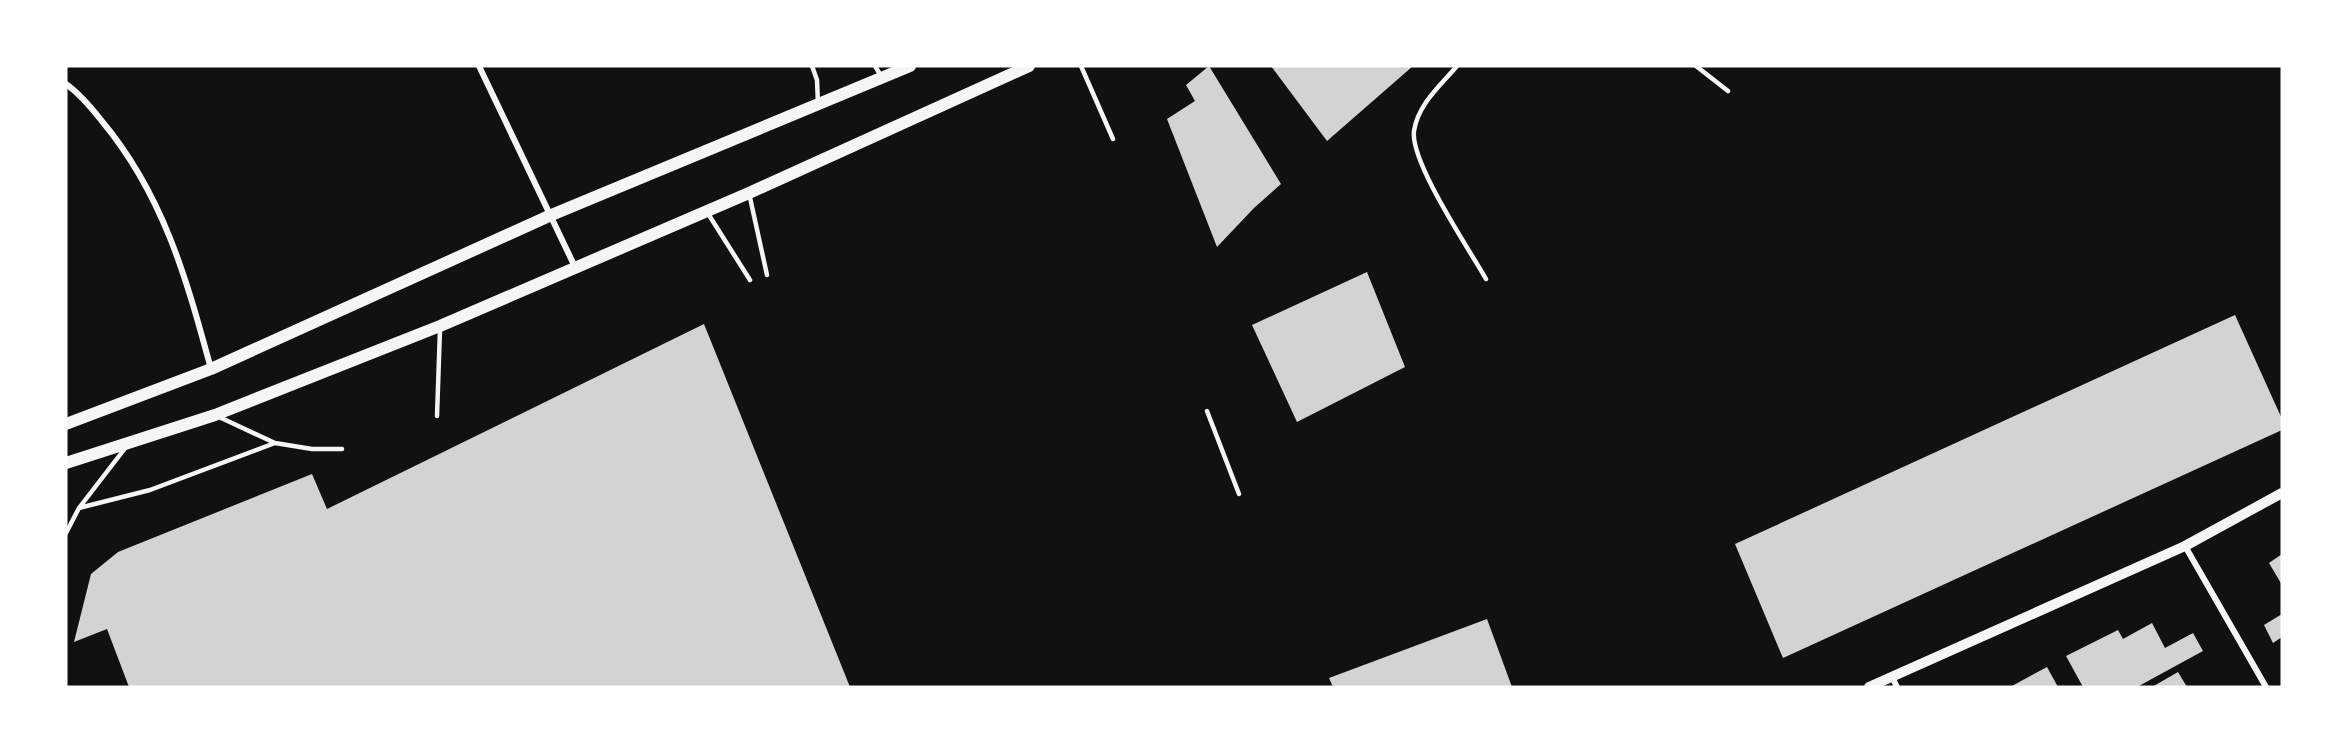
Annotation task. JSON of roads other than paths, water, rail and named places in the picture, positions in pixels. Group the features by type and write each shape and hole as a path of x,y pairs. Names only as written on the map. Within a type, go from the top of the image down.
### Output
{"main road":[{"path":"66,424 211,369 549,216 910,66"},
{"path":"66,463 215,415 440,326 749,193 1029,66"}],"street":[{"path":"479,66 575,267"},
{"path":"66,84 78,92 117,138 149,187 187,280 211,369"},
{"path":"1869,687 1894,682 2185,546 2282,493"},
{"path":"2185,546 2266,687"}],"lane":[{"path":"812,66 818,80 818,106"},
{"path":"874,66 882,79"},
{"path":"1081,66 1113,138"},
{"path":"1458,66 1427,100 1414,132 1420,163 1486,279"},
{"path":"1696,66 1728,91"},
{"path":"749,193 767,276"},
{"path":"705,210 750,280"},
{"path":"437,416 440,326"},
{"path":"1207,411 1239,494"},
{"path":"215,415 275,443 312,449 342,449"},
{"path":"66,533 79,508 129,442"},
{"path":"79,508 150,490 275,443"}]}
